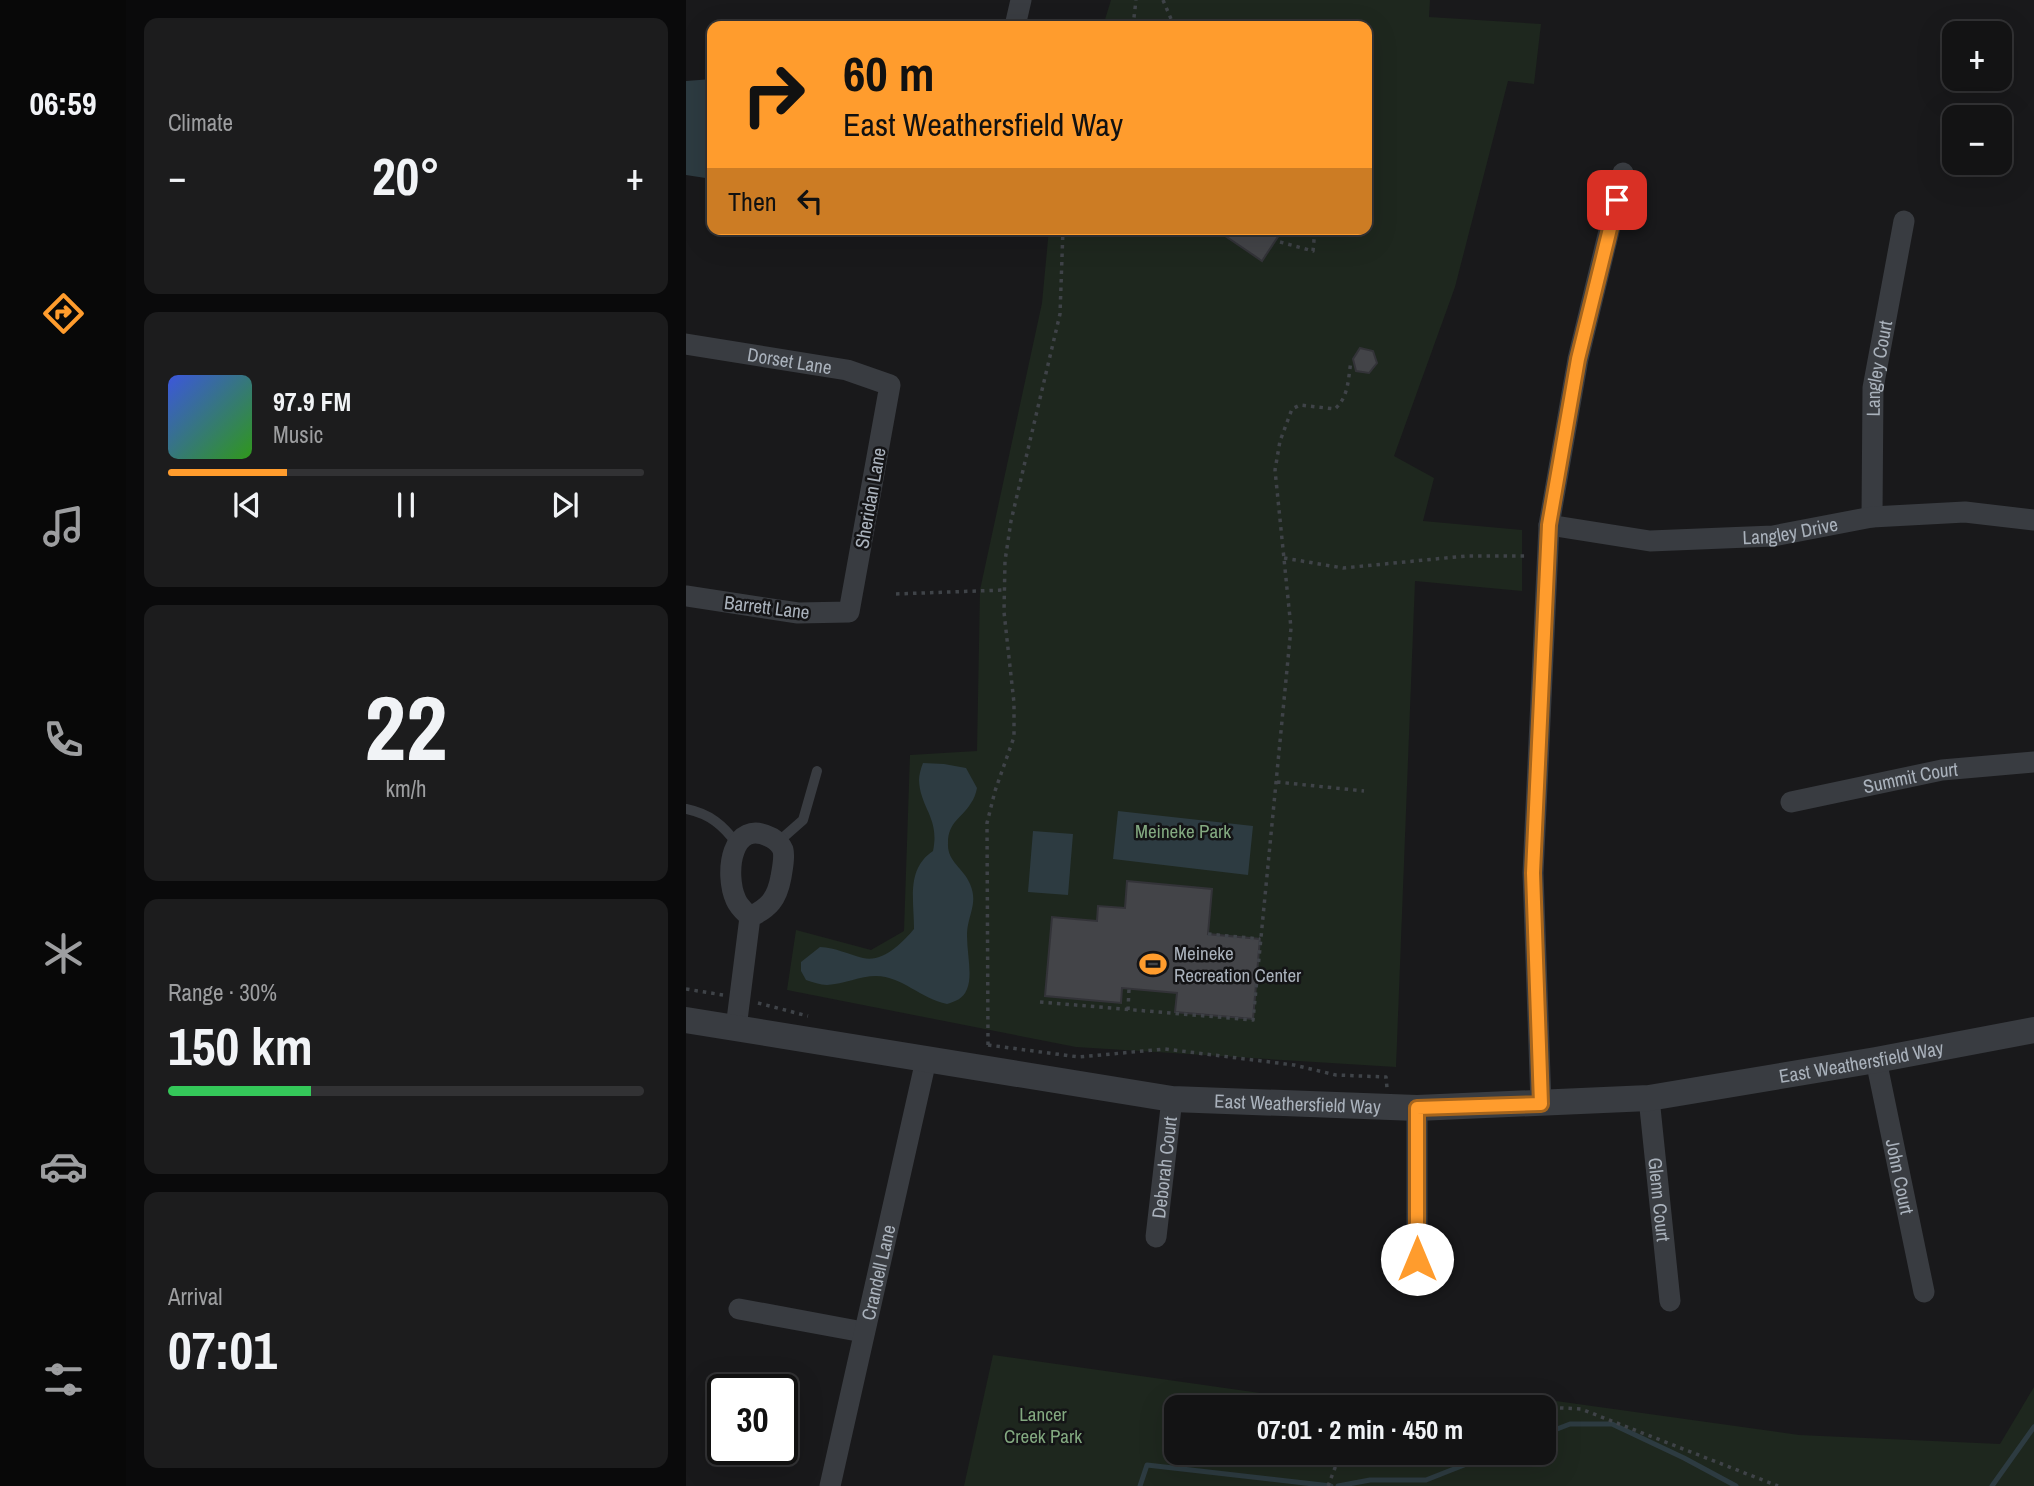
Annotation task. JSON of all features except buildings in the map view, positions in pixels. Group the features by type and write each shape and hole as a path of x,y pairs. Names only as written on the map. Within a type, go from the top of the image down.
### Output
{"street":[{"path":"1016,21 1021,0"},
{"path":"1541,1104 1533,873 1549,525 1578,359 1623,173"},
{"name":"Langley Court","path":"1872,517 1873,388 1903,221"},
{"name":"Dorset Lane","path":"686,345 847,369 890,385"},
{"name":"Sheridan Lane","path":"849,612 890,385"},
{"name":"Langley Drive","path":"1549,525 1650,541 1773,536 1872,517 1965,512 2034,520"},
{"name":"Barrett Lane","path":"686,596 798,613 849,612"},
{"name":"Summit Court","path":"1791,802 1942,771 2034,762"},
{"path":"736,1028 750,918 737,902 730,880 731,855 737,844 746,836 770,836 778,842 783,851 778,893 767,909 750,918"},
{"name":"East Weathersfield Way","path":"686,1020 1172,1099 1417,1108 1649,1098 2034,1030"},
{"name":"Crandell Lane","path":"830,1486 926,1060"},
{"name":"John Court","path":"1876,1060 1924,1292"},
{"name":"Glenn Court","path":"1649,1098 1670,1301"},
{"name":"Deborah Court","path":"1156,1237 1172,1099"},
{"path":"1417,1108 1417,1259"},
{"path":"739,1309 863,1332"}],"lane":[{"path":"778,842 803,820 817,771"},
{"path":"686,810 704,813 724,827 737,844"}],"path":[{"path":"1134,21 1136,0"},
{"path":"1163,0 1172,21"},
{"path":"1063,235 1060,314 1011,522 1005,561 1004,612 1014,703 1014,737 987,823 988,1045 1080,1057 1165,1049 1294,1065 1336,1075 1386,1077 1387,1107"},
{"path":"1280,242 1313,251 1314,235"},
{"path":"1040,1002 1253,1020 1291,628 1275,470 1280,441 1292,409 1300,405 1335,409 1343,402 1348,387 1351,361"},
{"path":"1284,558 1343,568 1466,556 1527,556"},
{"path":"897,594 1004,590"},
{"path":"1277,782 1364,791"},
{"path":"1208,934 1260,939"},
{"path":"686,989 817,1018"},
{"path":"1128,1010 1129,989"},
{"path":"1556,1408 1581,1409 1778,1486"},
{"path":"1328,1486 1335,1465"}],"green space":[{"name":"Meineke Park","path":"1111,0 1430,0 1429,17 1541,24 1534,84 1508,81 1455,287 1394,456 1434,478 1423,521 1522,530 1522,591 1415,581 1396,1067 1076,1047 787,990 796,930 871,950 904,931 910,755 977,751 980,590 1042,303 1048,235 1372,235 1372,21 1105,21"},
{"name":"Lancer Creek Park","path":"993,1355 1267,1394 1297,1395 1164,1395 1164,1465 1556,1465 1556,1401 1799,1435 2000,1444 2034,1387 2034,1486 964,1486"}],"shaded area":[{"path":"707,79 707,178 686,175 686,81"},
{"path":"923,763 966,768 977,788 972,801 950,830 948,843 950,855 967,878 973,895 967,933 970,975 965,992 959,999 947,1004 885,977 870,976 827,985 806,980 801,971 801,962 820,947 870,959 885,954 914,929 915,876 924,858 933,851 934,840 932,821 920,790 919,778"},
{"path":"1118,811 1253,826 1248,875 1113,859"},
{"path":"1033,831 1073,834 1068,895 1028,892"}],"waterway":[{"path":"1556,1429 1570,1424 1612,1424 1736,1486"},
{"path":"1992,1486 2034,1427"},
{"path":"1140,1486 1147,1465 1331,1486"},
{"path":"1338,1486 1370,1480 1426,1480 1464,1465"}],"place":[{"name":"Meineke Recreation Center","path":"1153,964"}],"route":[{"path":"1417,1259 1417,1108 1541,1104 1533,873 1549,525 1578,359 1617,200"}]}
